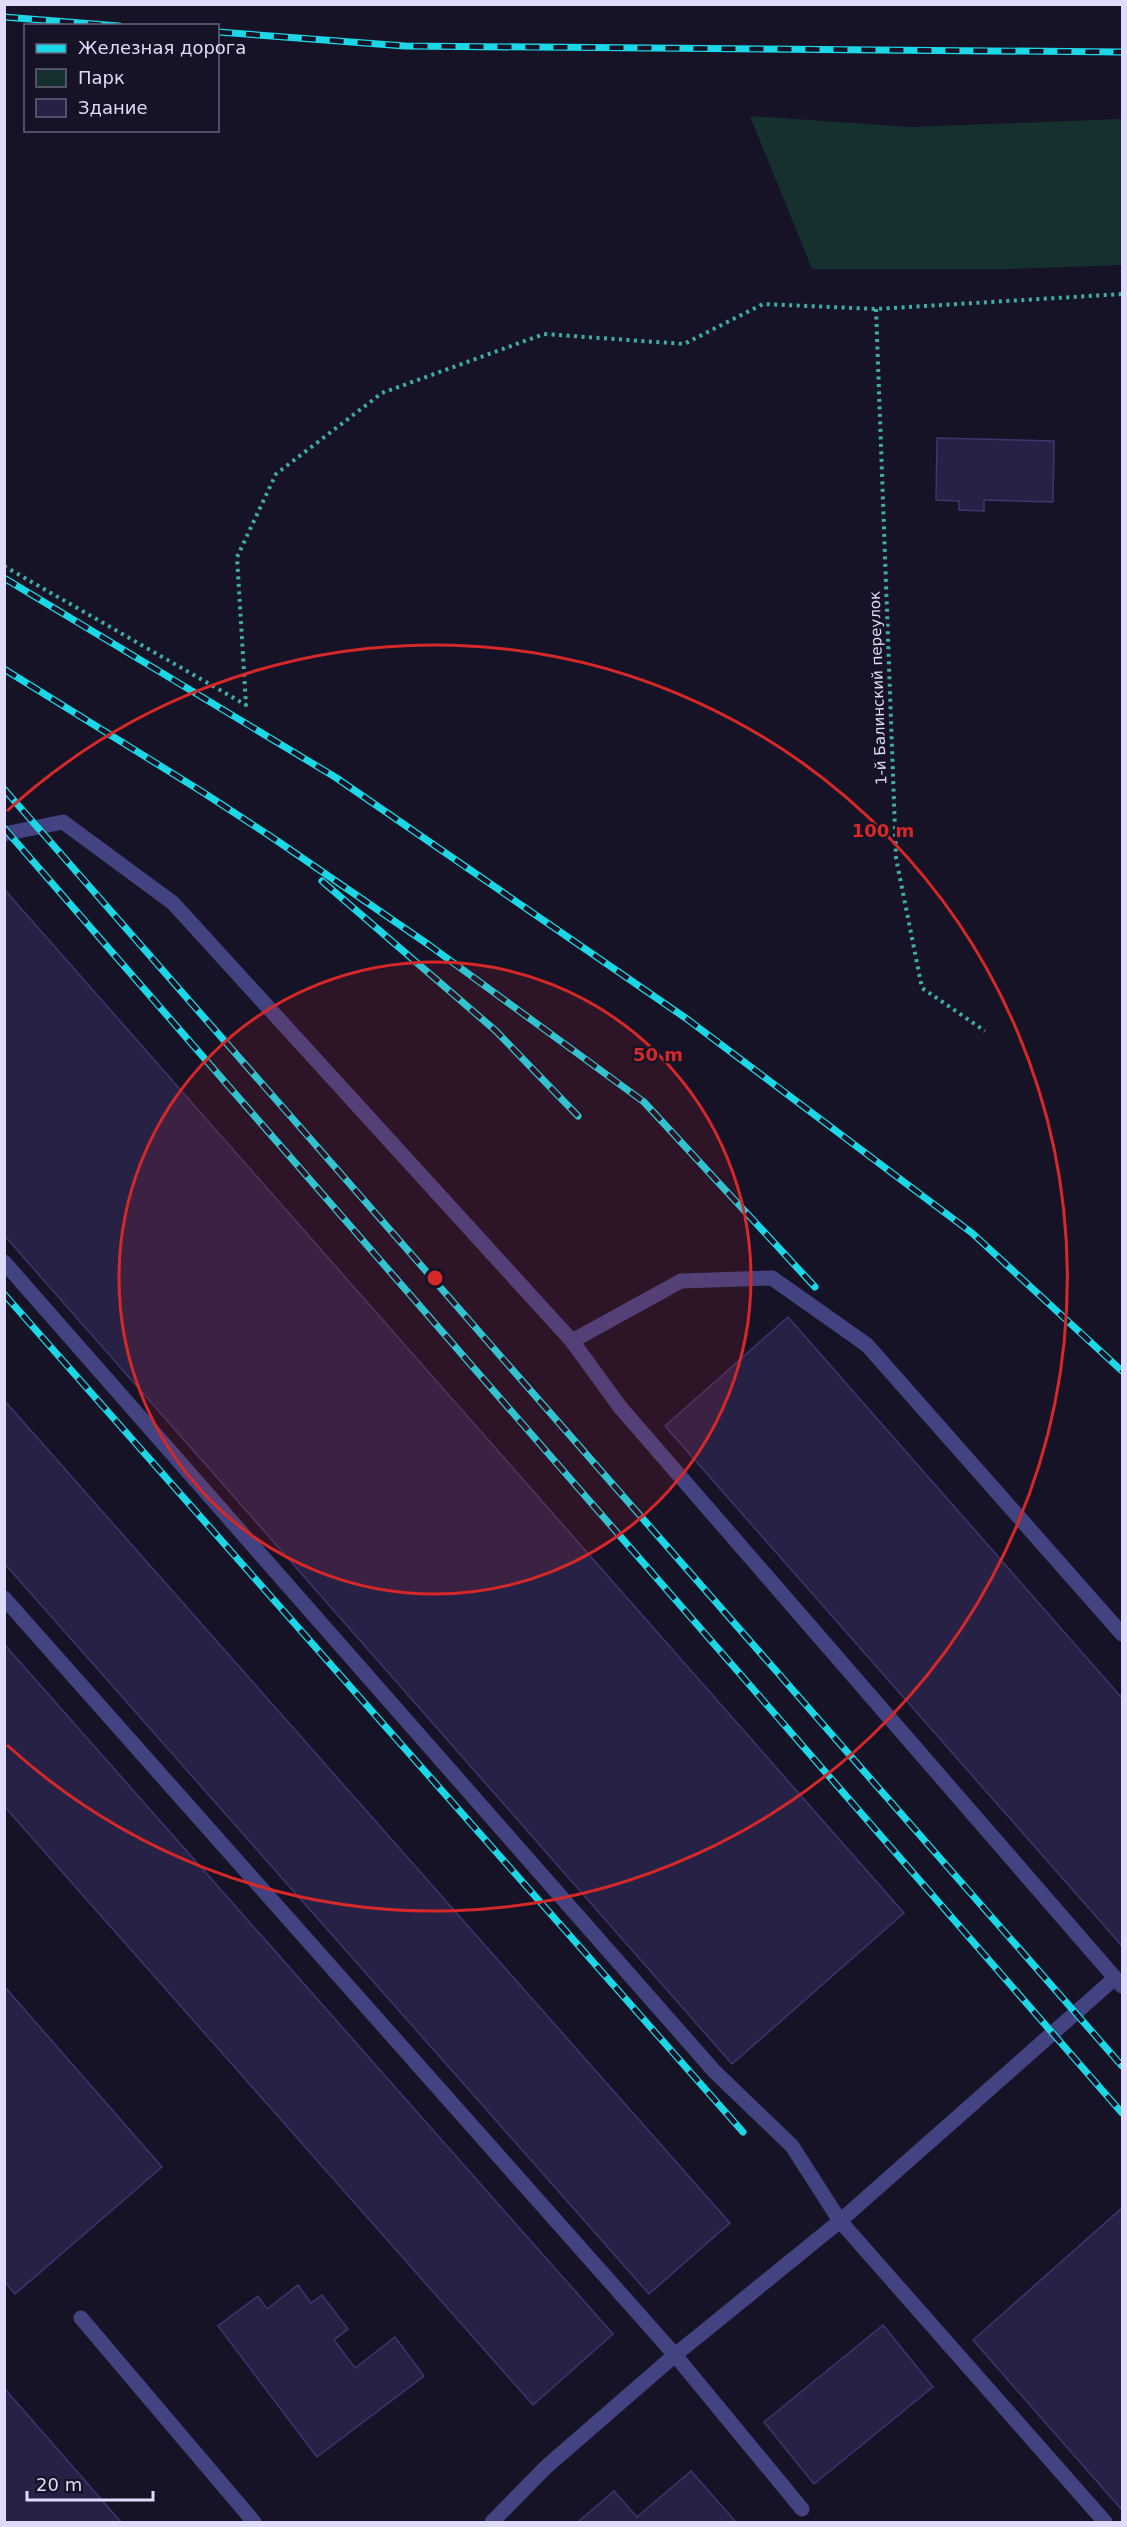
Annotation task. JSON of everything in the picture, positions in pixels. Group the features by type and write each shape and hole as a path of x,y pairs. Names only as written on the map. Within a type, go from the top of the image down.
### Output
{"lane":[{"path":"4,834 63,822 173,903 572,1341 620,1407 1119,1982 840,2221 675,2355 546,2467 492,2523"},
{"path":"4,1262 714,2071 792,2146 840,2221 1105,2523"},
{"path":"572,1341 681,1281 772,1278 867,1346 1122,1635"},
{"path":"4,1598 675,2355 802,2509"},
{"path":"81,2318 254,2523"}],"path":[{"path":"4,566 246,705 237,557 276,474 382,393 544,334 684,344 763,304 876,309 1122,294"},
{"name":"1-й Балинский переулок","path":"876,309 896,858 922,988 985,1031"}],"green space":[{"path":"750,116 910,127 1122,119 1122,265 1010,269 812,269"}],"building":[{"path":"937,438 1054,441 1053,502 984,500 984,511 959,510 959,501 936,500"},
{"path":"4,889 904,1913 732,2064 4,1235"},
{"path":"788,1317 1122,1698 1122,1946 665,1426"},
{"path":"4,1400 730,2223 649,2294 4,1563"},
{"path":"4,1644 613,2334 533,2405 4,1806"},
{"path":"4,1986 162,2167 15,2294 4,2281"},
{"path":"1122,2208 1122,2510 973,2340"},
{"path":"298,2285 311,2303 322,2295 348,2329 334,2340 355,2368 395,2337 424,2376 317,2457 218,2326 258,2296 267,2309"},
{"path":"883,2325 933,2387 814,2484 764,2422"},
{"path":"4,2388 121,2522 4,2522"},
{"path":"691,2471 736,2522 578,2522 614,2491 637,2517"}],"railway":[{"path":"4,17 93,24"},
{"path":"219,32 405,46 1122,52"},
{"path":"4,578 335,777 687,1019 972,1233 1122,1371"},
{"path":"4,669 276,840 429,945 644,1102 815,1287"},
{"path":"4,789 1122,2066"},
{"path":"4,828 1122,2113"},
{"path":"322,881 496,1031 578,1116"},
{"path":"4,1294 743,2132"}]}
